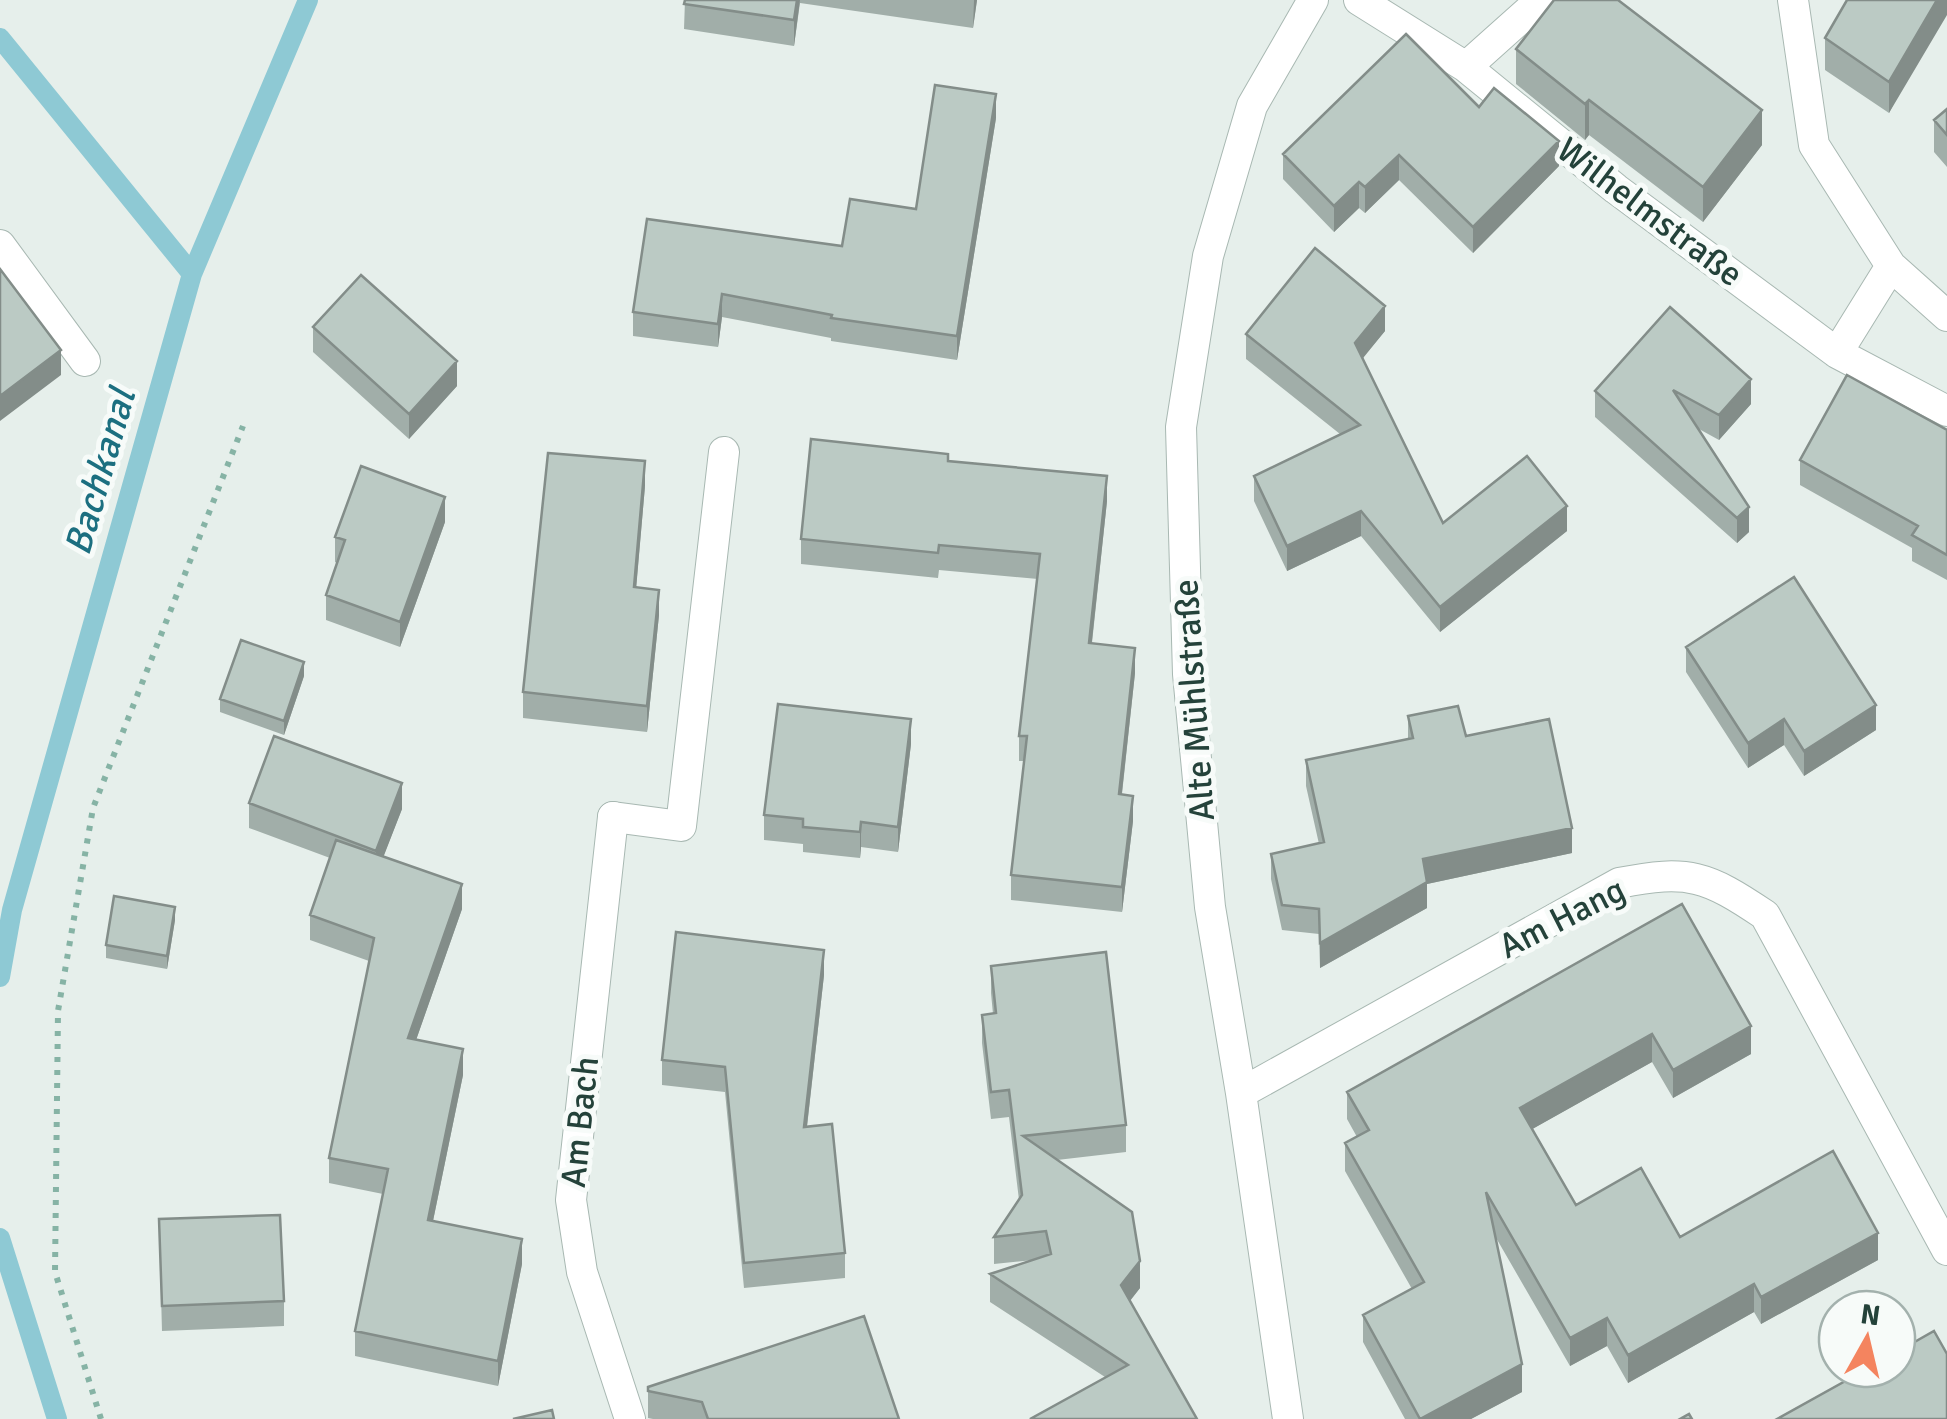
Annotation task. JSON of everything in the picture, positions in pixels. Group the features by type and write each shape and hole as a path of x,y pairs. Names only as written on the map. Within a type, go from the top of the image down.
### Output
{"street":[{"name":"Alte Mühlstraße","path":"1288,1419 1210,907 1188,674 1180,427 1208,256 1252,106 1313,0"},
{"name":"Wilhelmstraße","path":"1359,0 1466,67 1616,189 1837,354 1947,411"},
{"path":"1466,67 1541,0"},
{"path":"1793,0 1814,145 1891,266 1947,316"},
{"path":"0,245 85,361"},
{"path":"1837,354 1891,266"},
{"name":"Am Bach","path":"630,1419 582,1272 571,1200 613,817 680,826 724,452"},
{"name":"Am Hang","path":"1241,1094 1619,882 1666,874 1719,884 1765,915 1947,1250"}],"path":[{"path":"101,1419 55,1272 58,1011 93,808 244,426"}],"building":[{"path":"685,0 797,0 794,20 684,4"},
{"path":"1554,0 1618,0 1762,110 1703,187 1589,100 1585,104 1516,49"},
{"path":"1847,0 1937,0 1889,82 1825,38"},
{"path":"1406,34 1479,107 1494,88 1559,141 1473,227 1399,155 1365,187 1359,182 1334,206 1283,154"},
{"path":"935,85 996,94 957,336 831,318 832,315 722,294 718,324 633,312 647,219 842,246 850,199 916,209"},
{"path":"1947,109 1947,135 1934,120"},
{"path":"1315,248 1385,306 1355,343 1443,523 1527,456 1567,506 1440,607 1361,511 1287,546 1254,476 1360,425 1246,334"},
{"path":"0,269 61,350 0,396"},
{"path":"361,275 457,361 409,414 313,327"},
{"path":"1670,307 1751,379 1719,415 1673,390 1749,507 1737,518 1595,391"},
{"path":"1847,375 1947,430 1947,555 1912,535 1918,526 1800,460"},
{"path":"811,439 948,454 948,461 1107,476 1089,643 1135,648 1119,794 1133,796 1122,887 1011,875 1027,736 1019,736 1040,554 939,545 938,553 801,539"},
{"path":"548,453 645,461 634,587 659,590 647,706 523,692"},
{"path":"361,466 445,497 400,622 326,595 345,540 335,537"},
{"path":"1794,577 1876,705 1804,751 1784,719 1748,743 1686,647"},
{"path":"241,640 304,662 284,721 220,699"},
{"path":"778,704 911,719 898,827 861,822 860,832 803,827 803,819 764,815"},
{"path":"1458,706 1466,736 1549,719 1572,828 1423,859 1427,882 1320,943 1319,909 1282,905 1271,854 1324,842 1306,760 1413,738 1408,716"},
{"path":"274,736 402,783 376,851 249,803"},
{"path":"336,840 462,884 408,1038 463,1049 428,1220 522,1239 498,1361 355,1331 388,1169 329,1158 374,938 310,915"},
{"path":"114,896 175,907 167,956 106,945"},
{"path":"1682,904 1751,1026 1673,1070 1652,1034 1520,1108 1576,1205 1641,1168 1680,1237 1833,1151 1878,1233 1761,1297 1754,1284 1628,1355 1607,1318 1570,1338 1486,1192 1522,1364 1420,1419 1363,1315 1424,1282 1345,1143 1369,1130 1347,1092"},
{"path":"676,932 824,950 804,1127 832,1124 845,1253 744,1263 725,1067 662,1060"},
{"path":"1106,952 1126,1125 1023,1136 1132,1212 1140,1261 1121,1285 1197,1419 1030,1419 1128,1365 990,1274 1051,1254 1046,1231 994,1237 1022,1195 1009,1090 991,1092 982,1015 996,1013 991,966"},
{"path":"280,1215 284,1301 162,1306 159,1219"},
{"path":"864,1316 899,1419 708,1419 702,1402 648,1391 648,1387"},
{"path":"1934,1331 1947,1354 1947,1419 1777,1419 1831,1389 1917,1389 1917,1341"},
{"path":"552,1410 554,1419 513,1419"}],"waterway":[{"name":"Bachkanal","path":"0,977 12,910 192,274 308,0"},
{"path":"0,38 192,274"},
{"name":"Bachkanal","path":"0,1238 57,1419"}]}
